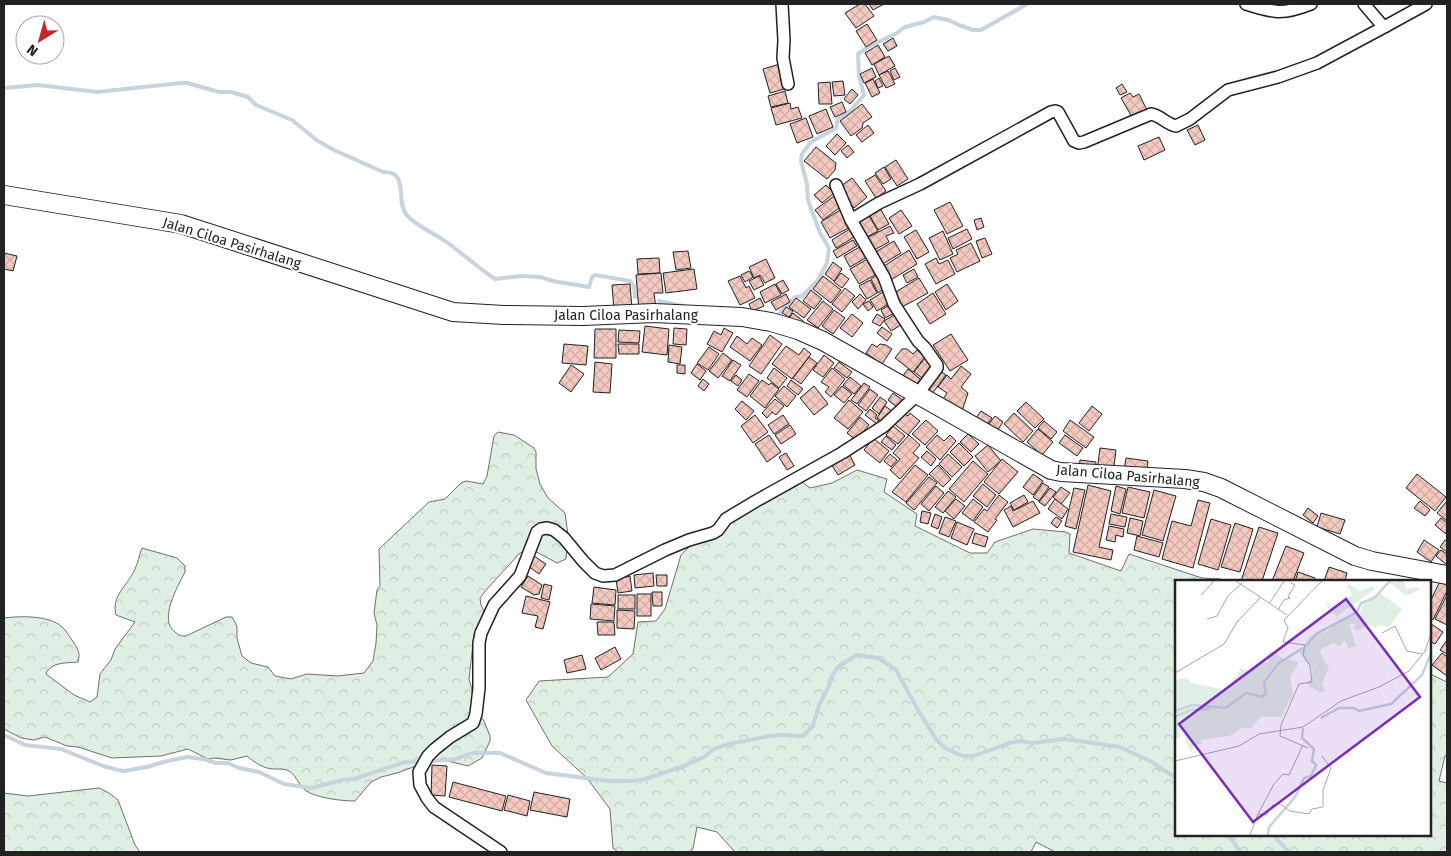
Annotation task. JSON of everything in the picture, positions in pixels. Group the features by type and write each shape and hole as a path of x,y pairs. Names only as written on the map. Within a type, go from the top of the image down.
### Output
{"main road":[{"name":"Jalan Ciloa Pasirhalang","path":"4,195 181,224 453,312 573,316 654,313 742,318 771,322 798,330 823,341 1051,470 1185,479 1204,482 1221,488 1355,556 1447,575"}],"street":[{"path":"782,4 783,58 788,84"},
{"path":"1246,4 1279,13 1299,9 1311,4"},
{"path":"1364,4 1381,24 1386,26"},
{"path":"851,220 879,203 920,184 1055,111 1060,114 1074,141 1079,143 1151,114 1176,126 1190,119 1228,90 1278,77 1317,63 1426,4"},
{"path":"501,852 434,807 420,785 419,772 428,756 435,749 473,723 479,688 479,643 481,633 494,605 520,576 537,532 546,528 554,530 564,538 595,573 603,576 615,575 665,550 689,540 714,533 726,519 842,453 884,426 917,395 936,368 937,365 918,341 894,304 884,277 851,220 836,185"}],"green space":[{"path":"498,432 514,435 534,448 540,484 548,498 565,513 568,535 566,559 557,563 531,549 520,553 480,598 486,615 478,625 474,635 469,679 479,714 490,736 490,741 482,758 468,766 433,760 426,767 416,766 381,777 371,782 355,801 350,801 309,793 287,770 264,767 247,756 231,760 208,759 188,749 161,756 112,758 78,747 67,746 45,737 34,740 21,738 4,729 4,618 42,618 57,623 63,628 78,650 78,662 55,665 46,674 74,695 90,702 97,697 100,674 111,660 115,649 135,622 116,615 115,608 120,592 135,568 142,548 177,558 185,566 185,572 171,603 168,620 170,627 179,635 186,636 226,617 232,617 237,627 237,638 242,656 251,663 268,667 275,676 291,679 307,674 337,676 364,673 373,661 376,643 377,625 374,613 377,590 380,586 379,549 429,502 445,499 461,483 466,481 483,484 487,476 494,436"},
{"path":"857,470 887,479 884,492 917,514 915,526 970,553 987,553 995,542 1033,529 1066,532 1070,534 1069,553 1121,571 1129,554 1202,578 1222,580 1175,580 1175,836 1431,836 1431,674 1447,682 1447,754 1439,781 1447,783 1447,852 1055,852 1036,842 1031,852 735,852 717,832 697,827 691,852 618,852 613,848 610,809 587,778 552,746 526,700 539,681 608,677 633,654 638,622 656,621 665,609 681,555 691,545 734,518 801,481 810,488 832,483"},
{"path":"99,788 118,800 135,845 140,852 4,852 4,793 28,796"}],"building":[{"path":"860,4 865,4 874,16 856,28 845,13"},
{"path":"869,4 884,4 873,10"},
{"path":"867,24 877,40 866,47 856,31"},
{"path":"893,38 897,46 888,51 883,44"},
{"path":"878,45 885,57 872,65 865,53"},
{"path":"889,56 895,66 879,75 874,64"},
{"path":"780,64 788,88 770,93 763,69"},
{"path":"872,68 876,77 864,83 860,74"},
{"path":"895,68 900,77 894,80 890,71"},
{"path":"888,71 895,84 886,88 879,75"},
{"path":"879,78 883,86 878,88 875,81"},
{"path":"873,79 880,93 872,97 865,83"},
{"path":"843,81 845,95 834,96 832,82"},
{"path":"830,82 832,104 819,104 818,83"},
{"path":"1122,84 1127,92 1120,95 1116,88"},
{"path":"852,89 858,95 850,104 844,99"},
{"path":"785,91 788,103 771,107 768,96"},
{"path":"1130,93 1133,97 1139,94 1147,110 1132,117 1121,98"},
{"path":"842,102 846,112 835,117 830,107"},
{"path":"790,103 791,109 798,107 802,118 776,125 771,108"},
{"path":"862,104 872,117 863,123 862,128 851,136 840,121"},
{"path":"826,109 833,127 817,134 809,116"},
{"path":"806,118 813,137 797,143 790,124"},
{"path":"868,125 874,133 862,142 856,135"},
{"path":"1198,125 1205,140 1195,145 1187,130"},
{"path":"837,134 846,143 835,155 826,146"},
{"path":"1159,137 1165,150 1144,160 1138,146"},
{"path":"848,145 854,152 847,158 841,151"},
{"path":"816,147 836,163 835,170 827,179 804,161"},
{"path":"896,160 908,179 897,186 885,167"},
{"path":"884,167 891,179 883,184 875,173"},
{"path":"875,175 886,191 876,198 865,181"},
{"path":"852,178 867,197 854,208 838,188"},
{"path":"826,185 834,193 822,203 814,195"},
{"path":"834,196 842,206 823,220 815,210"},
{"path":"950,202 963,226 947,234 934,210"},
{"path":"880,208 889,224 878,230 869,214"},
{"path":"842,209 852,226 830,238 821,222"},
{"path":"901,210 912,226 899,234 889,218"},
{"path":"868,214 878,231 867,237 858,220"},
{"path":"981,218 984,227 977,230 974,220"},
{"path":"890,226 894,233 886,236 889,242 874,250 867,238"},
{"path":"851,228 856,236 836,248 832,240"},
{"path":"967,229 972,239 953,249 948,238"},
{"path":"916,230 929,252 917,259 904,237"},
{"path":"943,231 953,254 940,260 929,238"},
{"path":"985,238 992,254 982,258 976,241"},
{"path":"853,240 857,246 837,258 833,251"},
{"path":"894,241 901,253 881,265 874,253"},
{"path":"971,243 980,261 957,272 950,258 958,254 956,250"},
{"path":"863,245 869,256 850,267 844,256"},
{"path":"909,250 917,264 889,281 881,268"},
{"path":"688,251 691,268 676,270 673,252"},
{"path":"4,253 17,256 13,271 4,269"},
{"path":"871,257 880,272 859,284 850,269"},
{"path":"659,258 660,273 638,274 637,259"},
{"path":"936,258 939,264 948,260 955,274 936,284 925,264"},
{"path":"766,259 775,278 765,283 760,275 754,278 749,267"},
{"path":"833,262 842,269 834,281 825,274"},
{"path":"694,269 697,289 666,293 663,273"},
{"path":"914,269 918,277 907,283 903,275"},
{"path":"749,271 753,277 745,282 741,275"},
{"path":"661,273 663,293 654,293 656,309 639,311 636,275"},
{"path":"841,273 849,279 842,288 834,282"},
{"path":"879,274 887,287 878,293 871,279"},
{"path":"740,276 746,288 749,286 755,298 740,305 728,281"},
{"path":"759,276 764,285 754,290 749,281"},
{"path":"823,276 841,290 831,303 813,289"},
{"path":"919,278 928,293 902,307 894,293"},
{"path":"783,280 789,290 782,294 776,284"},
{"path":"870,280 877,293 867,299 859,286"},
{"path":"630,284 632,309 614,311 612,285"},
{"path":"775,284 781,295 765,303 760,292"},
{"path":"947,284 958,301 946,310 935,292"},
{"path":"845,288 855,296 842,312 832,304"},
{"path":"811,290 822,299 814,309 803,301"},
{"path":"883,292 890,303 877,311 870,300"},
{"path":"933,293 946,314 930,324 917,304"},
{"path":"786,294 790,302 776,310 771,302"},
{"path":"860,294 866,300 858,309 852,302"},
{"path":"760,298 764,306 752,311 749,304"},
{"path":"796,298 811,309 804,318 789,307"},
{"path":"823,301 833,309 818,328 807,320"},
{"path":"869,301 873,307 868,311 863,304"},
{"path":"891,304 896,312 885,318 881,310"},
{"path":"786,307 793,311 789,317 782,313"},
{"path":"834,310 845,318 833,334 822,326"},
{"path":"793,313 803,321 798,328 786,323"},
{"path":"897,313 904,323 891,331 884,321"},
{"path":"852,314 863,323 852,337 840,328"},
{"path":"877,314 885,319 880,326 872,322"},
{"path":"645,326 669,329 667,355 642,352"},
{"path":"882,327 892,334 887,341 877,333"},
{"path":"674,328 687,329 686,345 673,344"},
{"path":"724,328 733,333 722,352 707,344 714,331 721,335"},
{"path":"595,329 616,329 616,358 594,358"},
{"path":"619,330 640,331 639,343 618,342"},
{"path":"951,334 968,360 950,371 933,345"},
{"path":"770,335 782,344 761,374 749,366"},
{"path":"737,336 747,344 752,338 762,345 750,361 730,347"},
{"path":"564,344 588,346 586,365 562,363"},
{"path":"618,344 639,344 639,354 619,354"},
{"path":"872,344 877,347 880,344 886,345 892,349 882,364 866,353"},
{"path":"669,345 682,347 680,364 668,362"},
{"path":"786,346 799,355 804,348 811,354 792,379 772,364"},
{"path":"709,347 719,354 708,370 697,363"},
{"path":"902,349 907,349 913,354 917,350 925,357 913,372 895,358"},
{"path":"723,353 732,360 718,378 709,371"},
{"path":"824,355 834,363 823,377 813,370"},
{"path":"809,357 817,363 801,384 793,378"},
{"path":"925,358 936,366 925,380 914,372"},
{"path":"733,360 741,365 730,381 722,376"},
{"path":"595,362 612,364 610,393 593,392"},
{"path":"839,362 852,372 847,378 834,368"},
{"path":"697,364 706,371 700,380 691,373"},
{"path":"571,365 584,374 571,392 559,383"},
{"path":"677,365 685,365 685,374 677,373"},
{"path":"961,366 971,374 961,387 968,393 961,414 943,399 947,393 938,387 947,375 951,379"},
{"path":"774,368 787,378 779,388 767,378"},
{"path":"832,368 845,379 831,397 825,392 829,387 821,382"},
{"path":"908,369 924,382 919,389 902,377"},
{"path":"938,369 946,375 932,394 924,388"},
{"path":"749,374 759,381 747,397 737,390"},
{"path":"736,375 742,380 738,386 731,381"},
{"path":"850,377 861,386 854,394 843,385"},
{"path":"703,379 709,384 704,391 698,386"},
{"path":"762,380 769,385 771,383 779,389 765,408 750,396"},
{"path":"791,380 803,389 798,395 787,386"},
{"path":"864,383 870,387 857,404 851,400"},
{"path":"784,386 796,396 787,407 775,396"},
{"path":"814,386 828,404 814,415 800,398"},
{"path":"842,386 852,394 844,403 834,395"},
{"path":"870,389 878,395 866,411 858,405"},
{"path":"893,393 904,401 898,408 888,400"},
{"path":"880,397 887,402 879,414 872,408"},
{"path":"775,399 784,406 776,415 772,412 767,418 762,413"},
{"path":"849,400 863,412 848,429 834,418"},
{"path":"742,401 754,411 746,420 735,409"},
{"path":"1026,402 1044,419 1035,428 1017,411"},
{"path":"885,406 892,411 884,423 877,418"},
{"path":"1092,406 1102,414 1089,431 1079,423"},
{"path":"870,409 877,415 875,418 879,421 877,424 865,415"},
{"path":"902,411 908,416 910,413 920,421 908,435 892,422"},
{"path":"981,411 992,418 986,426 976,418"},
{"path":"1014,413 1033,431 1023,442 1004,424"},
{"path":"755,415 768,432 753,443 741,426"},
{"path":"783,415 789,424 774,434 768,425"},
{"path":"995,416 1003,422 997,431 989,424"},
{"path":"860,417 869,425 856,440 847,433"},
{"path":"926,420 938,431 925,445 912,434"},
{"path":"1070,420 1094,437 1086,448 1063,431"},
{"path":"1044,421 1057,432 1051,439 1038,428"},
{"path":"790,425 796,434 781,444 775,435"},
{"path":"893,426 905,436 898,444 886,435"},
{"path":"1038,429 1053,442 1042,455 1027,442"},
{"path":"968,434 979,444 971,452 960,442"},
{"path":"769,435 781,452 767,462 755,444"},
{"path":"909,435 920,445 913,453 919,458 900,479 890,470 900,459 893,453"},
{"path":"937,435 944,441 950,435 956,441 940,460 926,447"},
{"path":"1065,435 1083,448 1077,456 1059,443"},
{"path":"886,436 896,445 892,450 881,442"},
{"path":"873,438 889,451 880,463 864,450"},
{"path":"959,443 973,457 964,466 950,452"},
{"path":"988,445 1001,461 988,472 975,456"},
{"path":"1100,448 1116,450 1113,473 1097,471"},
{"path":"927,451 936,459 931,466 921,457"},
{"path":"786,453 794,466 787,470 779,457"},
{"path":"849,454 855,465 838,475 831,464"},
{"path":"890,454 897,460 891,467 884,461"},
{"path":"948,454 962,467 952,477 939,464"},
{"path":"1126,458 1148,461 1147,474 1124,471"},
{"path":"1002,459 1018,472 999,494 984,482"},
{"path":"1080,460 1096,462 1095,471 1079,469"},
{"path":"973,461 988,474 964,502 949,489"},
{"path":"915,465 928,475 906,502 892,492"},
{"path":"938,465 951,479 943,487 929,474"},
{"path":"1033,474 1043,481 1033,495 1023,487"},
{"path":"1417,474 1446,497 1435,511 1406,488"},
{"path":"929,477 937,483 914,510 906,503"},
{"path":"1043,483 1049,487 1039,501 1033,497"},
{"path":"983,484 996,495 987,507 973,496"},
{"path":"1088,485 1111,491 1099,547 1113,550 1111,560 1073,552"},
{"path":"936,486 944,493 929,511 921,504"},
{"path":"1116,486 1126,489 1120,514 1111,511"},
{"path":"1061,487 1070,493 1061,504 1053,497"},
{"path":"1128,487 1150,492 1144,518 1122,513"},
{"path":"1050,488 1056,492 1045,506 1039,502"},
{"path":"1074,488 1085,490 1076,529 1065,526"},
{"path":"1154,490 1176,496 1163,541 1142,535"},
{"path":"948,491 956,497 943,513 935,507"},
{"path":"999,495 1008,502 988,532 974,522 984,509 987,511"},
{"path":"1024,495 1028,502 1014,510 1010,503"},
{"path":"956,499 965,506 954,519 945,511"},
{"path":"973,499 983,507 973,521 962,513"},
{"path":"1055,499 1068,509 1062,519 1048,509"},
{"path":"1198,500 1210,503 1193,568 1162,559 1172,521 1191,526"},
{"path":"1033,501 1040,513 1013,527 1004,510 1011,506 1013,511"},
{"path":"1420,501 1430,510 1425,516 1414,508"},
{"path":"1447,502 1447,521 1437,513"},
{"path":"1308,508 1318,516 1313,523 1303,515"},
{"path":"922,511 931,513 928,524 920,522"},
{"path":"1321,513 1345,520 1340,534 1317,527"},
{"path":"935,514 942,517 938,529 931,526"},
{"path":"1111,514 1127,517 1125,527 1109,524"},
{"path":"945,517 956,521 949,537 939,533"},
{"path":"1056,517 1062,521 1057,528 1051,523"},
{"path":"1130,518 1143,521 1140,536 1127,533"},
{"path":"1441,518 1447,523 1446,534 1435,525"},
{"path":"1211,519 1231,525 1218,570 1198,564"},
{"path":"957,522 974,529 967,545 951,538"},
{"path":"1235,523 1253,529 1240,572 1221,567"},
{"path":"1109,526 1124,529 1123,537 1116,535 1115,542 1106,540"},
{"path":"1259,527 1278,533 1262,580 1241,580"},
{"path":"975,533 988,537 985,547 972,543"},
{"path":"1137,536 1163,543 1159,557 1134,550"},
{"path":"1424,540 1439,550 1431,562 1417,552"},
{"path":"1445,540 1447,541 1447,552 1440,547"},
{"path":"1286,546 1304,553 1293,580 1272,580"},
{"path":"1441,550 1447,554 1447,565 1436,556"},
{"path":"534,556 546,564 539,574 528,566"},
{"path":"1329,567 1347,573 1345,580 1324,580"},
{"path":"1298,572 1315,578 1314,580 1295,580"},
{"path":"653,573 654,586 635,588 634,575"},
{"path":"656,575 667,575 667,586 657,586"},
{"path":"528,576 542,585 539,594 534,595 521,587"},
{"path":"630,576 632,591 618,593 616,579"},
{"path":"1440,581 1447,584 1447,591 1433,620 1431,619 1431,600"},
{"path":"544,584 552,586 549,600 541,598"},
{"path":"594,587 616,590 615,605 592,603"},
{"path":"652,592 662,592 662,606 653,606"},
{"path":"637,594 651,594 651,616 637,616"},
{"path":"618,595 635,595 635,609 618,609"},
{"path":"1447,595 1447,625 1435,619"},
{"path":"526,596 550,602 543,629 535,627 538,616 522,613"},
{"path":"591,604 615,606 614,621 590,619"},
{"path":"617,610 635,611 634,629 617,628"},
{"path":"597,622 614,622 615,635 598,635"},
{"path":"1431,624 1443,632 1435,644 1431,642"},
{"path":"1447,640 1447,654 1440,650"},
{"path":"615,647 621,659 601,670 595,658"},
{"path":"1442,653 1447,657 1447,676 1432,665"},
{"path":"582,655 586,669 567,673 564,660"},
{"path":"432,765 447,766 445,796 431,795"},
{"path":"453,782 506,796 502,811 449,797"},
{"path":"534,792 570,799 567,817 530,810"},
{"path":"508,795 530,801 527,816 504,810"}],"waterway":[{"path":"776,317 795,297 802,296 818,280 827,263 829,248 820,233 808,200 807,184 801,161 802,154 811,142 836,128 838,119 851,110 864,95 859,76 858,54 905,27 934,17 948,20 973,30 981,30 1027,4"},
{"path":"4,88 38,85 97,92 187,83 219,92 231,92 248,97 256,105 292,120 318,141 334,150 396,176 401,187 403,208 406,214 495,279 521,276 540,277 589,287 592,277 595,275 630,281 634,286 635,297"},
{"path":"659,301 683,306"},
{"path":"4,735 25,745 61,749 118,770 124,771 147,767 187,757 216,763 228,763 239,768 259,772 284,784 311,788 354,779 405,762 450,760 472,753 500,753 546,773 609,781 642,780 684,766 725,745 769,736 803,736 813,726 819,705 832,676 838,667 856,655 878,658 896,670 936,739 945,748 962,756 974,756 1009,743 1020,741 1032,743 1064,739 1120,747 1152,762 1175,777"},
{"path":"1230,836 1240,852"},
{"path":"1274,836 1289,852"}]}
